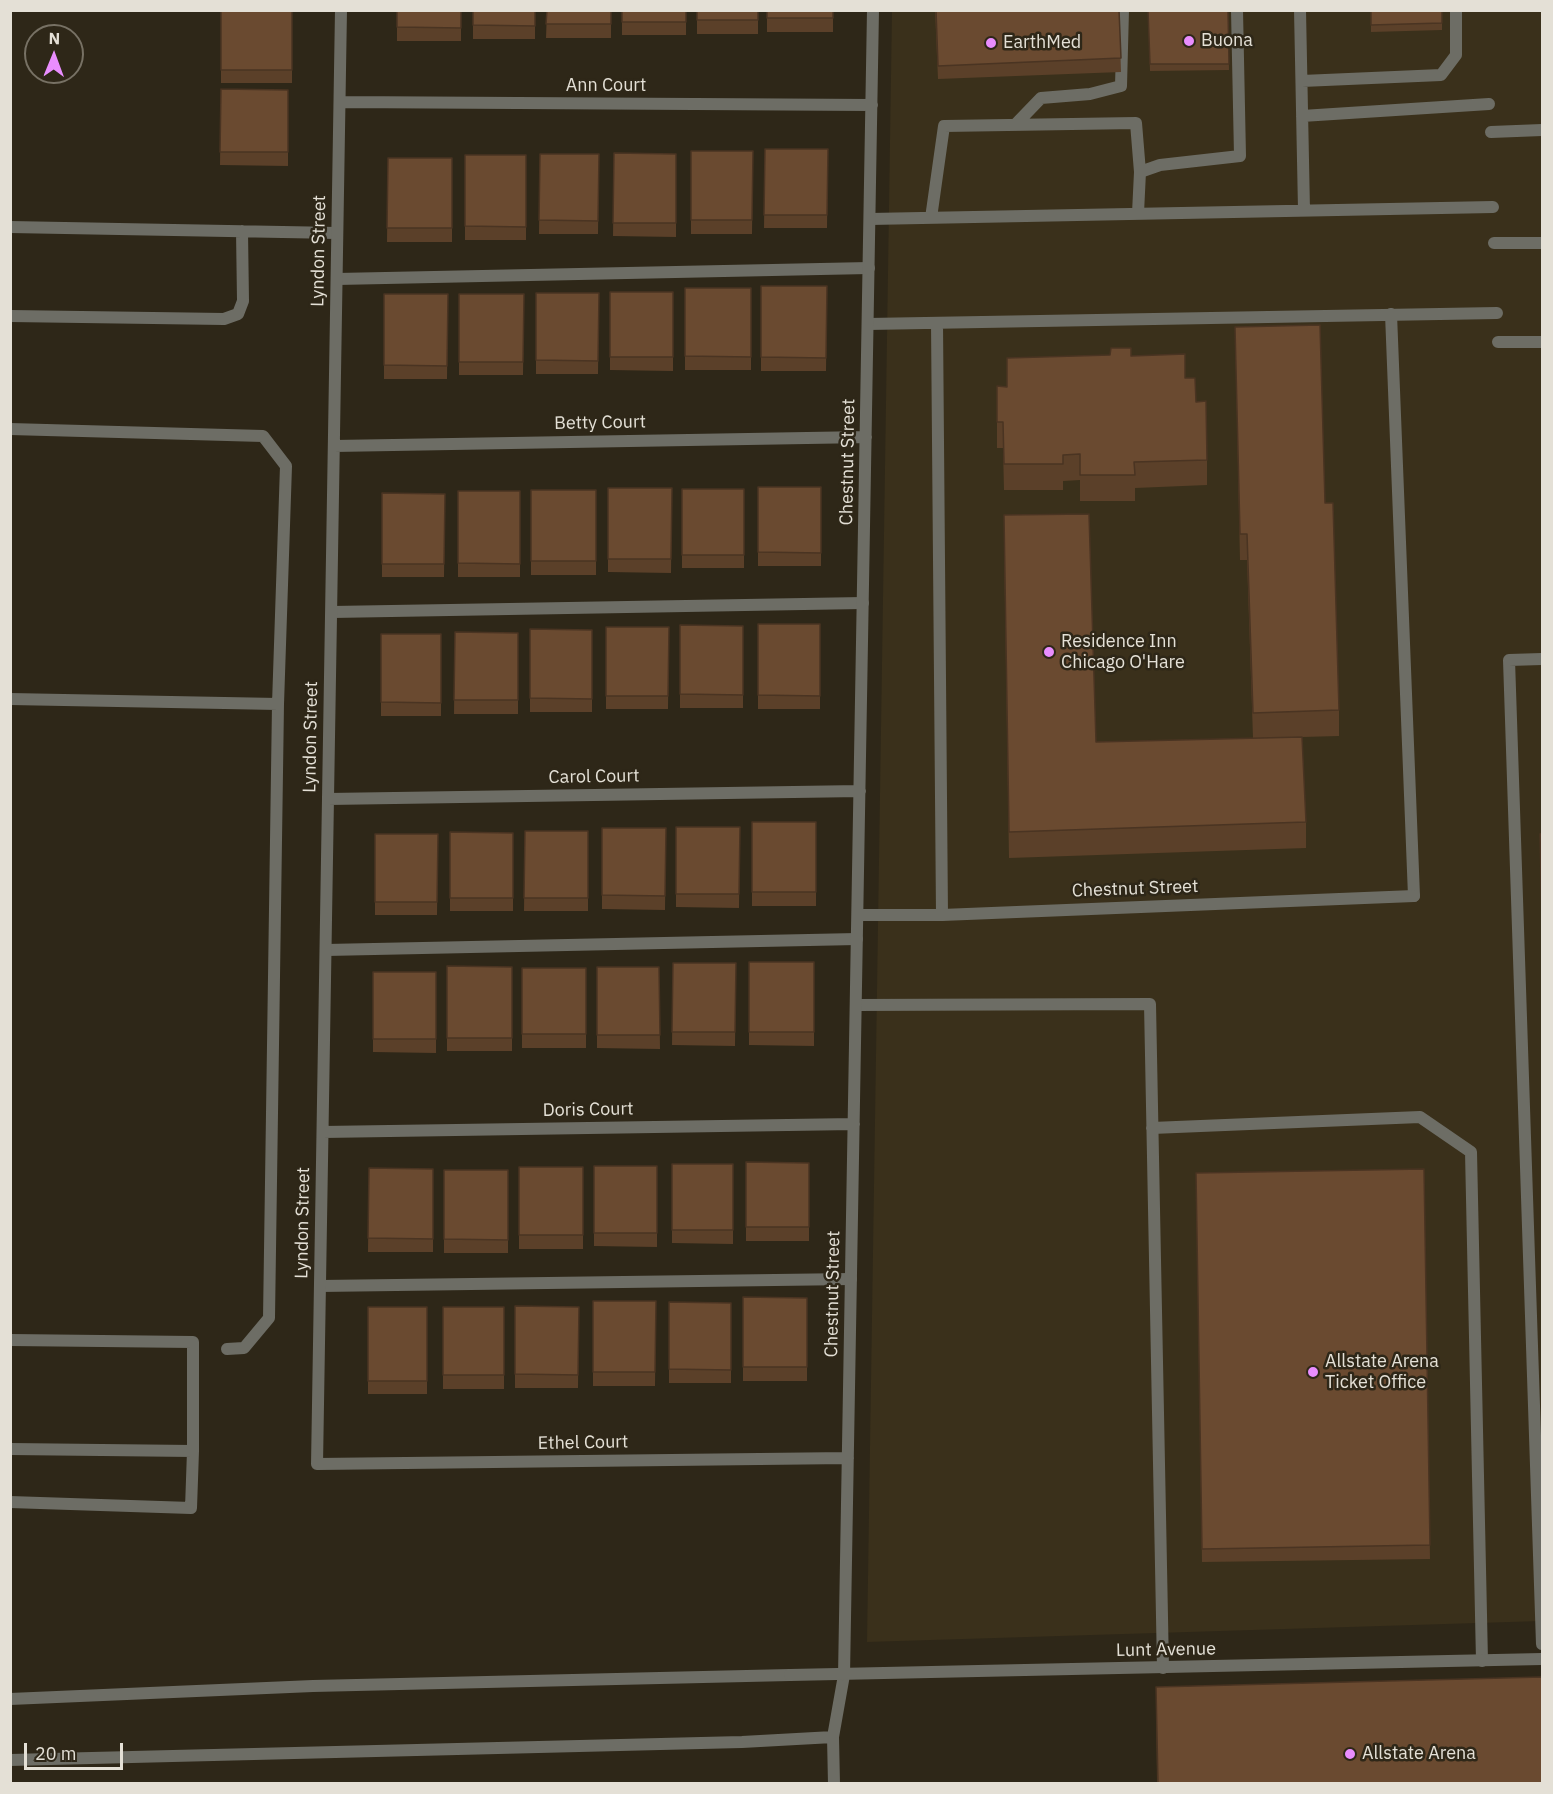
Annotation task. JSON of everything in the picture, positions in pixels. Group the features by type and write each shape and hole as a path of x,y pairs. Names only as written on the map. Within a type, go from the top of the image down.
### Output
{"street":[{"name":"Lyndon Street","path":"317,1464 341,10"},
{"name":"Chestnut Street","path":"834,1784 833,1737 844,1675 873,10"},
{"path":"1014,125 1041,98 1090,94 1121,86 1123,10"},
{"path":"1140,172 1160,165 1240,156 1237,10"},
{"path":"1300,10 1304,210"},
{"path":"1302,81 1441,75 1456,55 1456,10"},
{"name":"Ann Court","path":"340,102 872,105"},
{"path":"1302,116 1489,104"},
{"path":"931,218 944,126 1136,123 1140,172 1138,213"},
{"path":"1491,132 1542,130"},
{"path":"870,219 1493,207"},
{"path":"10,227 337,233"},
{"path":"10,316 224,320 238,314 243,301 242,231"},
{"path":"1494,243 1542,243"},
{"path":"337,279 869,268"},
{"path":"868,324 1497,312"},
{"name":"Chestnut Street","path":"858,915 942,915 1414,896 1391,314"},
{"path":"937,323 942,915"},
{"path":"1498,342 1542,342"},
{"path":"10,429 263,436 286,466 278,704 269,1318 244,1348 227,1348"},
{"name":"Betty Court","path":"334,446 866,437"},
{"path":"332,612 863,603"},
{"path":"1542,659 1509,660 1542,1644"},
{"path":"10,699 278,704"},
{"name":"Carol Court","path":"328,799 860,791"},
{"path":"326,950 857,939"},
{"path":"856,1005 1150,1004 1163,1668"},
{"path":"1152,1128 1420,1117 1471,1152 1482,1660"},
{"name":"Doris Court","path":"323,1132 854,1124"},
{"path":"320,1286 851,1279"},
{"path":"10,1340 193,1342 191,1508 10,1502"},
{"path":"10,1449 193,1451"},
{"name":"Ethel Court","path":"317,1464 848,1458"},
{"name":"Lunt Avenue","path":"10,1699 313,1686 1542,1659"},
{"path":"10,1760 742,1742 833,1737"}],"shaded area":[{"path":"892,11 1542,11 1542,1621 867,1642"}],"building":[{"path":"221,10 292,10 292,70 221,70"},
{"path":"397,10 461,10 461,28 397,27"},
{"path":"473,10 535,10 535,26 473,25"},
{"path":"547,10 611,10 611,24 546,24"},
{"path":"622,10 686,10 686,22 622,22"},
{"path":"697,10 758,10 758,20 697,20"},
{"path":"767,10 833,10 833,18 767,18"},
{"path":"936,10 1119,10 1121,58 938,66"},
{"name":"Buona","path":"1148,10 1228,10 1229,64 1150,64"},
{"path":"1371,10 1442,10 1442,23 1371,25"},
{"path":"221,89 288,90 288,152 220,152"},
{"path":"765,149 828,149 827,215 764,215"},
{"path":"691,151 753,151 752,220 691,220"},
{"path":"614,153 676,154 676,223 613,223"},
{"path":"540,154 599,154 598,221 539,220"},
{"path":"465,155 526,155 526,227 465,226"},
{"path":"388,158 452,158 452,228 387,228"},
{"path":"761,286 827,286 826,358 761,357"},
{"path":"685,288 751,288 751,357 685,356"},
{"path":"610,292 673,292 673,357 610,357"},
{"path":"536,293 599,293 598,361 536,360"},
{"path":"384,294 448,294 447,366 384,365"},
{"path":"459,294 524,294 523,362 459,362"},
{"path":"1320,325 1325,503 1333,503 1339,710 1253,713 1247,534 1240,534 1235,327"},
{"path":"1111,348 1131,348 1131,356 1185,354 1185,378 1195,378 1196,402 1206,401 1207,460 1134,462 1135,475 1080,475 1080,454 1063,455 1063,464 1004,464 1003,422 997,422 997,386 1007,387 1007,358 1110,355"},
{"path":"758,487 821,487 821,553 758,552"},
{"path":"608,488 672,488 671,559 608,559"},
{"path":"682,489 744,489 744,555 682,555"},
{"path":"531,490 596,490 596,561 531,561"},
{"path":"458,491 520,491 520,564 458,563"},
{"path":"382,493 445,494 444,564 382,564"},
{"name":"Residence Inn Chicago O'Hare","path":"1089,514 1096,742 1302,737 1306,822 1009,832 1004,515"},
{"path":"758,624 820,624 820,696 758,695"},
{"path":"680,625 743,626 743,695 680,694"},
{"path":"606,627 669,627 668,696 606,696"},
{"path":"530,629 592,630 592,699 530,698"},
{"path":"455,632 518,633 518,700 454,700"},
{"path":"381,634 441,634 441,703 381,702"},
{"path":"752,822 816,822 816,892 752,892"},
{"path":"676,827 740,827 739,894 676,894"},
{"path":"602,828 666,828 665,896 602,895"},
{"path":"525,831 588,831 588,898 524,898"},
{"path":"450,832 513,833 513,898 450,898"},
{"path":"1542,833 1542,922 1540,834"},
{"path":"375,834 438,834 437,902 375,902"},
{"path":"749,962 814,962 814,1032 749,1032"},
{"path":"673,963 736,963 735,1032 672,1032"},
{"path":"447,966 512,967 512,1038 447,1038"},
{"path":"597,967 659,967 660,1035 597,1035"},
{"path":"522,968 586,968 586,1034 522,1034"},
{"path":"373,972 436,972 436,1039 373,1039"},
{"path":"746,1162 809,1163 809,1227 746,1227"},
{"path":"672,1164 733,1164 733,1230 672,1230"},
{"path":"594,1166 657,1166 657,1233 594,1233"},
{"path":"519,1167 583,1167 583,1235 519,1235"},
{"path":"369,1168 433,1169 433,1239 368,1238"},
{"name":"Allstate Arena Ticket Office","path":"1424,1169 1430,1545 1202,1549 1196,1173"},
{"path":"444,1170 508,1170 508,1240 444,1239"},
{"path":"743,1297 807,1298 807,1367 743,1367"},
{"path":"593,1301 656,1301 655,1372 593,1372"},
{"path":"669,1302 731,1303 731,1370 669,1369"},
{"path":"515,1306 579,1307 578,1375 515,1374"},
{"path":"368,1307 427,1307 427,1381 368,1381"},
{"path":"443,1307 504,1307 504,1375 443,1375"},
{"name":"Allstate Arena","path":"1542,1677 1542,1784 1158,1784 1156,1687"}],"place":[{"name":"Buona","path":"1189,41"},
{"name":"EarthMed","path":"991,43"},
{"name":"Residence Inn Chicago O'Hare","path":"1049,652"},
{"name":"Allstate Arena Ticket Office","path":"1313,1372"},
{"name":"Allstate Arena","path":"1350,1754"}]}
